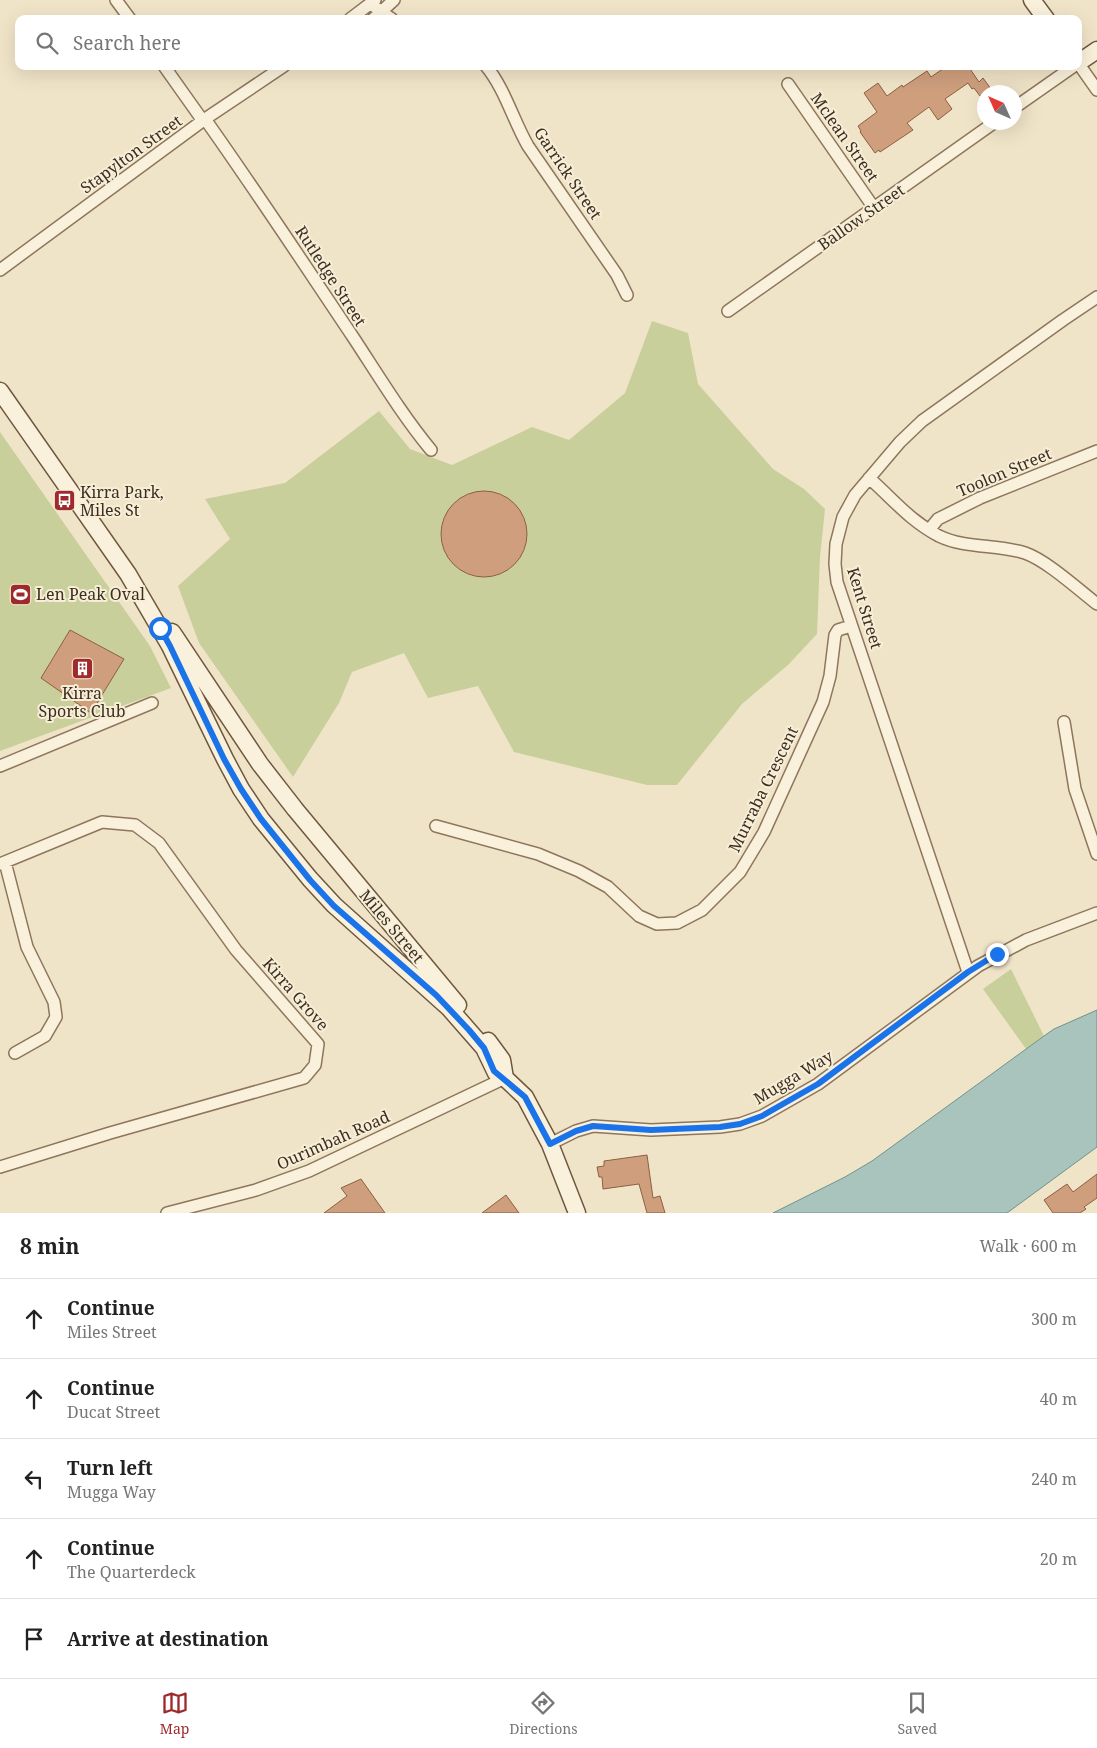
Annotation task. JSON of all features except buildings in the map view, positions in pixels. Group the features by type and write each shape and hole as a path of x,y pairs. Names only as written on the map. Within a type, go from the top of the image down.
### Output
{"street":[{"path":"116,0 127,15"},
{"path":"355,15 373,2 377,15 394,0"},
{"path":"1032,0 1043,15"},
{"path":"1082,60 1097,50"},
{"path":"1082,69 1097,90"},
{"name":"Rutledge Street","path":"167,70 268,209 304,267 420,437 431,450"},
{"name":"Stapylton Street","path":"0,270 204,120 278,70"},
{"name":"Garrick Street","path":"489,70 499,84 528,146 617,276 627,295"},
{"path":"1022,102 1068,70"},
{"name":"Mclean Street","path":"788,84 874,208"},
{"name":"Ballow Street","path":"728,311 984,130"},
{"name":"Kent Street","path":"968,972 837,582 835,564 836,544 848,506 869,478 910,431 1063,320 1097,298"},
{"name":"Miles Street","path":"0,391 128,574 166,623 245,743 290,802 499,1054 503,1062 505,1078"},
{"name":"Toolon Street","path":"929,530 938,519 980,498 1097,451"},
{"path":"869,478 907,516 929,530 949,540 1000,547 1027,554 1053,570 1097,604"},
{"name":"Miles Street","path":"128,574 170,646 224,759 261,819 310,880 334,906 431,991 458,1018 484,1048 494,1071 505,1078"},
{"name":"Murraba Crescent","path":"436,826 538,854 579,871 608,887 640,916 657,924 677,923 702,910 740,872 764,832 823,702 830,676 835,635 838,630 851,626"},
{"path":"0,766 152,703"},
{"path":"1064,722 1075,789 1097,854"},
{"name":"Kirra Grove","path":"0,1167 110,1133 304,1078 315,1065 318,1044 236,950 158,843 135,825 102,822 2,863"},
{"path":"2,863 27,947 54,1002 56,1017 46,1036 15,1053"},
{"name":"Mugga Way","path":"550,1144 576,1131 593,1126 651,1130 689,1129 725,1127 752,1120 774,1110 818,1084 968,972 1011,946 1097,913"},
{"path":"505,1078 525,1097 550,1144 577,1213"},
{"name":"Ourimbah Road","path":"167,1213 256,1190 310,1171 505,1078"}],"green space":[{"path":"652,321 688,333 698,384 773,469 804,489 825,509 820,557 817,634 789,664 742,704 677,785 647,785 514,752 478,686 428,698 404,653 352,672 339,703 293,777 199,643 178,586 230,539 205,499 285,483 379,411 410,449 452,465 532,427 569,440 625,393"},
{"path":"0,432 150,646 171,688 0,751"},
{"path":"1011,969 1044,1036 1026,1049 983,989"}],"water":[{"path":"1097,1010 1097,1147 1007,1213 773,1213 845,1177 872,1161 1054,1029"}],"place":[{"name":"Kirra Park, Miles St","path":"64,501"},
{"name":"Len Peak Oval","path":"20,594"},
{"name":"Kirra Sports Club","path":"82,669"}],"route":[{"path":"160,628 224,759 261,819 310,880 334,906 436,995 469,1030 488,1054 494,1071 514,1085 525,1097 550,1144 576,1131 593,1126 651,1130 689,1129 731,1126 762,1116 818,1084 968,972 997,954"}]}
